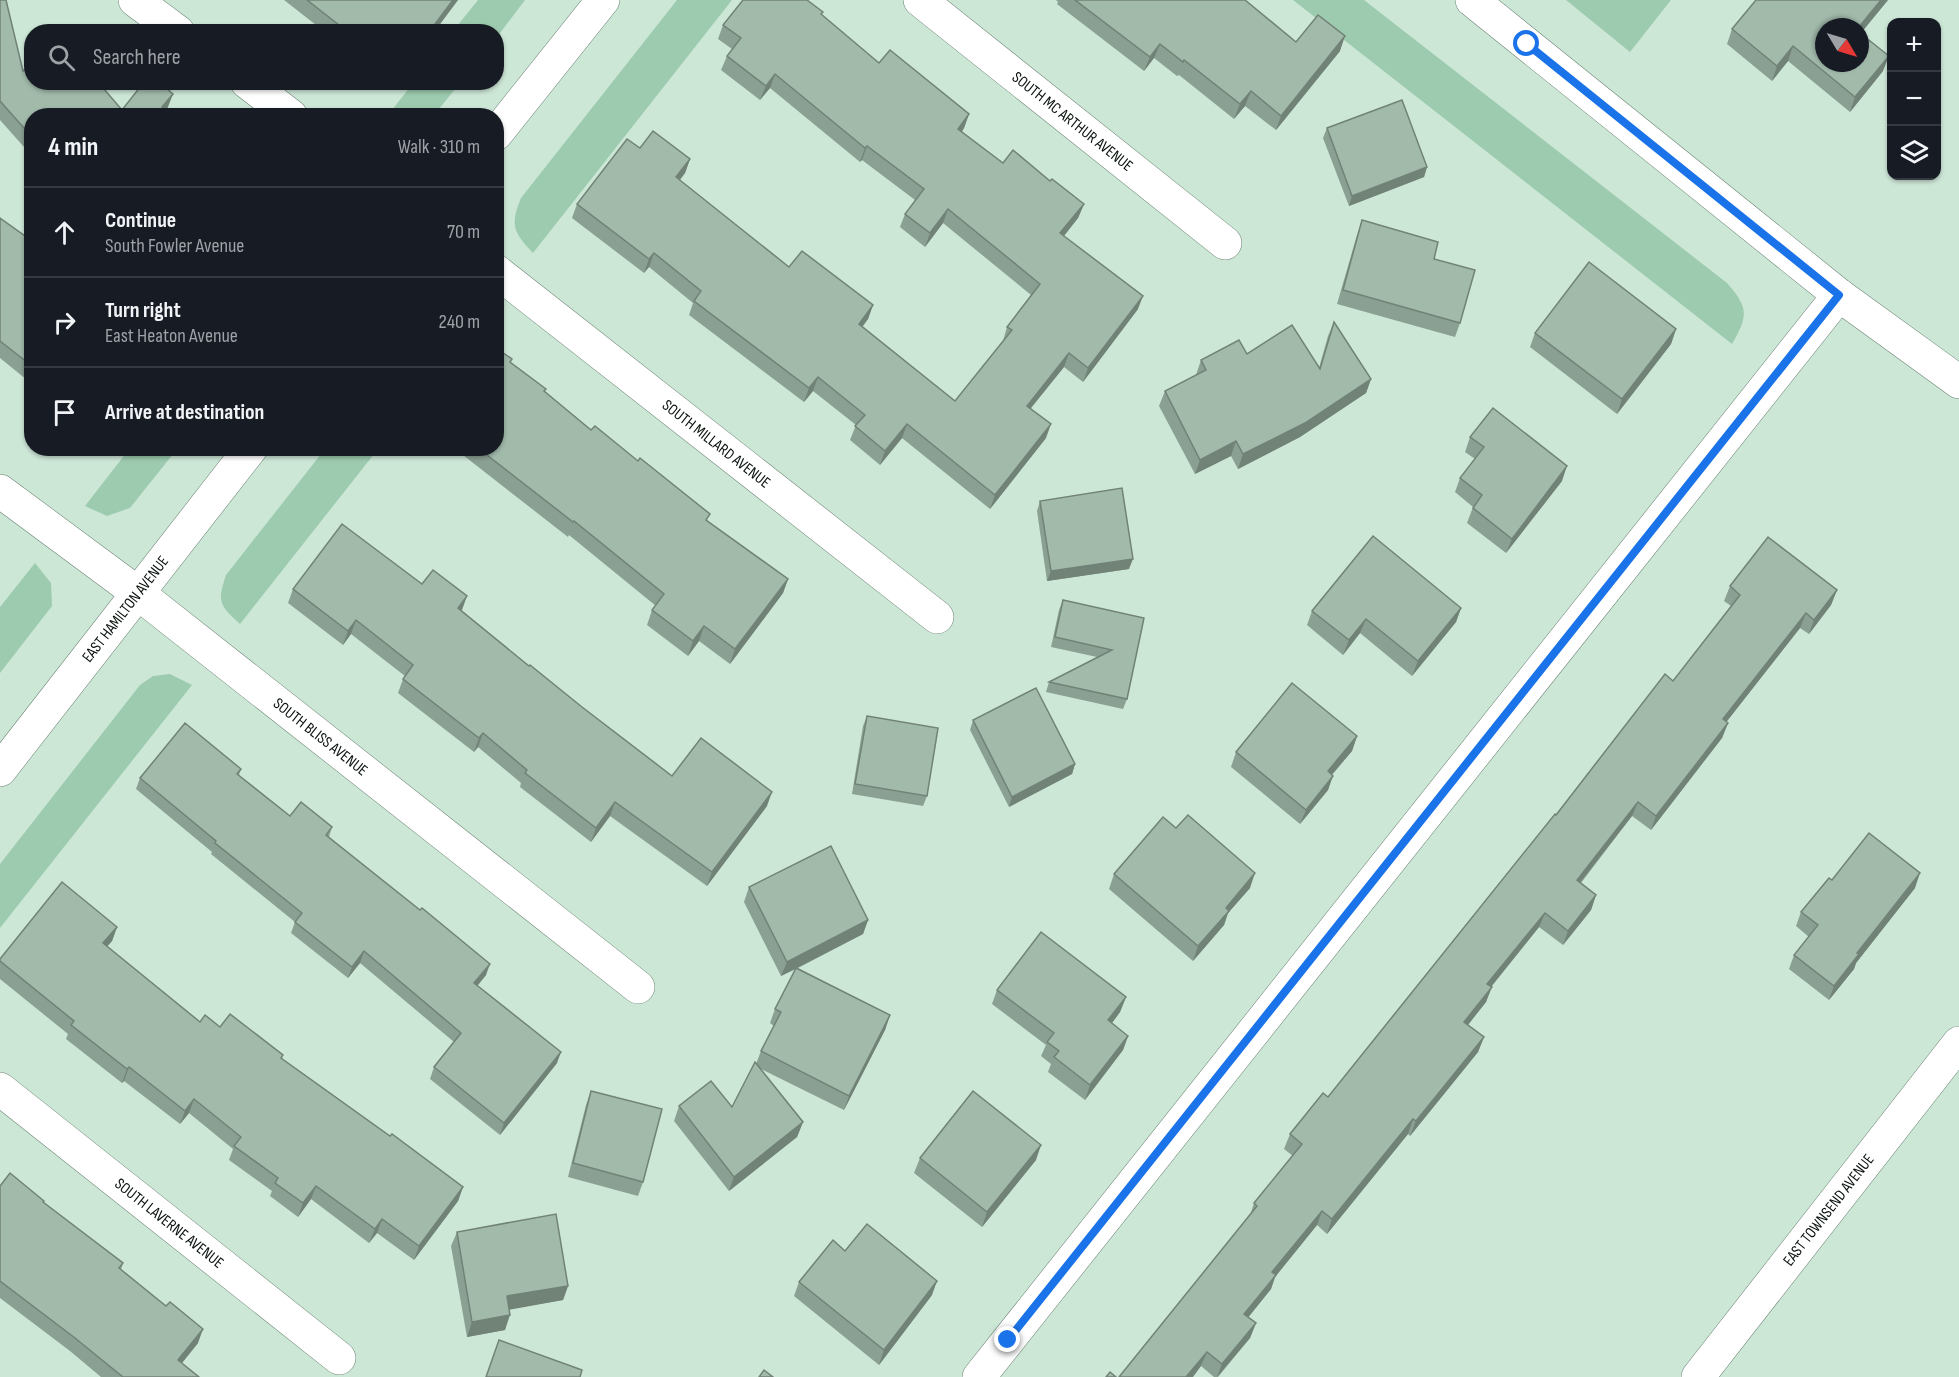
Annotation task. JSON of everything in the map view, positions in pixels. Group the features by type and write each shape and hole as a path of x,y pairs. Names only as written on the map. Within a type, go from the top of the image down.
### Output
{"street":[{"path":"135,0 167,24"},
{"path":"504,124 603,0"},
{"name":"SOUTH MC ARTHUR AVENUE","path":"920,0 1225,243"},
{"path":"1472,0 1839,295 1959,382"},
{"path":"257,90 281,108"},
{"name":"SOUTH MILLARD AVENUE","path":"504,277 937,617"},
{"path":"979,1377 1839,295"},
{"name":"EAST HAMILTON AVENUE","path":"0,770 245,456"},
{"name":"SOUTH BLISS AVENUE","path":"0,491 139,594 638,987"},
{"name":"EAST TOWNSEND AVENUE","path":"1698,1377 1959,1044"},
{"name":"SOUTH LAVERNE AVENUE","path":"0,1089 339,1358"}],"green space":[{"path":"478,0 525,0 504,28 504,24 459,24"},
{"path":"677,0 732,0 533,253 515,228 515,215 521,198"},
{"path":"1293,0 1364,0 1727,283 1739,299 1744,312 1741,326 1732,344"},
{"path":"1566,0 1671,0 1630,52"},
{"path":"408,90 454,90 440,108 394,108"},
{"path":"124,456 171,456 130,508 107,516 85,506"},
{"path":"320,456 372,456 240,624 222,602 221,591 226,575"},
{"path":"35,563 51,583 52,606 0,673 0,607"},
{"path":"170,674 192,685 0,928 0,864 140,685 153,676"}],"building":[{"path":"0,0 6,0 24,70 24,90 105,90 120,108 24,108 24,128 0,101"},
{"path":"307,0 453,0 435,24 338,24"},
{"path":"743,0 807,0 879,63 890,50 969,114 958,129 1003,163 1013,150 1050,181 1052,179 1084,204 1060,233 1143,296 1088,368 1069,353 1027,406 1051,424 995,495 907,424 885,451 855,426 865,415 818,377 809,388 694,301 701,291 654,253 649,259 577,204 627,139 640,148 653,131 690,159 676,177 789,267 802,251 873,305 859,324 955,401 1012,330 1007,327 1040,284 948,209 930,233 905,214 924,189 867,146 865,148 775,74 766,86 727,56 741,38 723,25"},
{"path":"1075,0 1245,0 1296,42 1318,15 1345,36 1281,116 1251,91 1240,104 1160,44 1150,57"},
{"path":"1756,0 1881,0 1866,18 1815,18 1815,64 1793,46 1777,66 1732,29"},
{"path":"1869,40 1887,54 1887,58 1855,97 1825,72 1869,72"},
{"path":"138,90 168,90 173,94 162,107 124,108"},
{"path":"1402,100 1427,167 1352,196 1327,128"},
{"path":"0,218 24,235 24,360 0,341"},
{"path":"1362,220 1438,242 1434,259 1475,270 1460,323 1343,290"},
{"path":"1589,262 1676,329 1622,399 1535,333"},
{"path":"1334,322 1371,379 1305,423 1243,454 1236,441 1200,460 1165,391 1206,370 1201,360 1239,340 1247,354 1292,325 1320,369"},
{"path":"504,354 512,359 510,362 546,389 544,391 591,430 595,426 638,461 640,458 710,514 706,520 788,579 735,649 704,626 693,641 652,610 664,594 488,456 504,456"},
{"path":"1493,408 1567,466 1512,539 1473,508 1482,495 1460,478 1484,447 1470,437"},
{"path":"1122,488 1133,559 1051,571 1040,501"},
{"path":"342,524 422,584 433,570 467,596 458,608 672,776 701,738 772,792 712,872 615,802 596,828 525,773 527,770 483,733 479,738 403,679 413,665 356,620 348,631 293,589"},
{"path":"1373,536 1461,608 1418,661 1366,619 1349,640 1312,611"},
{"path":"1768,537 1837,590 1814,620 1806,613 1723,719 1728,723 1656,816 1638,802 1577,880 1596,895 1568,931 1545,913 1487,984 1492,987 1464,1022 1484,1037 1416,1121 1413,1119 1332,1219 1322,1211 1272,1272 1276,1275 1244,1314 1256,1323 1222,1364 1207,1352 1186,1377 1119,1377 1257,1206 1254,1203 1302,1144 1290,1134 1323,1093 1328,1097 1556,815 1665,674 1673,681 1740,595 1730,586"},
{"path":"1063,600 1144,618 1127,699 1049,682 1112,650 1055,637"},
{"path":"1292,683 1357,736 1328,771 1333,776 1306,810 1236,752"},
{"path":"1036,688 1075,764 1012,797 973,720"},
{"path":"867,716 938,728 927,796 855,784"},
{"path":"185,723 241,769 237,774 290,816 301,802 332,827 326,835 420,910 422,908 490,964 474,983 561,1052 504,1123 434,1067 461,1033 364,951 352,967 295,922 302,913 215,843 216,841 140,778"},
{"path":"1188,815 1255,873 1226,908 1229,911 1198,946 1114,874 1163,817 1176,828"},
{"path":"1869,833 1920,873 1834,986 1794,955 1818,925 1801,912 1829,878 1832,880"},
{"path":"831,846 868,920 787,962 749,887"},
{"path":"62,882 117,927 103,943 200,1022 205,1015 220,1027 230,1014 283,1055 281,1058 390,1136 392,1134 463,1187 419,1246 382,1219 375,1229 316,1186 303,1203 275,1183 278,1178 234,1146 241,1137 194,1099 185,1111 71,1025 74,1021 0,961"},
{"path":"1041,932 1126,997 1108,1020 1128,1036 1090,1085 1054,1057 1059,1051 1047,1042 1054,1033 997,990"},
{"path":"796,968 890,1015 849,1096 761,1051 781,1012 775,1009"},
{"path":"755,1062 803,1122 734,1177 679,1106 711,1081 732,1107"},
{"path":"591,1091 662,1109 643,1182 573,1163"},
{"path":"973,1091 1041,1145 987,1212 920,1158"},
{"path":"10,1173 43,1202 123,1263 119,1268 166,1306 170,1302 203,1329 178,1360 199,1377 123,1377 0,1281 0,1186"},
{"path":"556,1214 568,1286 507,1296 510,1315 472,1322 457,1232"},
{"path":"867,1224 937,1281 884,1350 799,1282 833,1240 845,1251"},
{"path":"499,1340 582,1370 580,1377 486,1377"},
{"path":"764,1370 773,1377 759,1377"},
{"path":"1110,1372 1116,1377 1106,1377"}],"route":[{"path":"1008,1340 1839,295 1527,44"}]}
